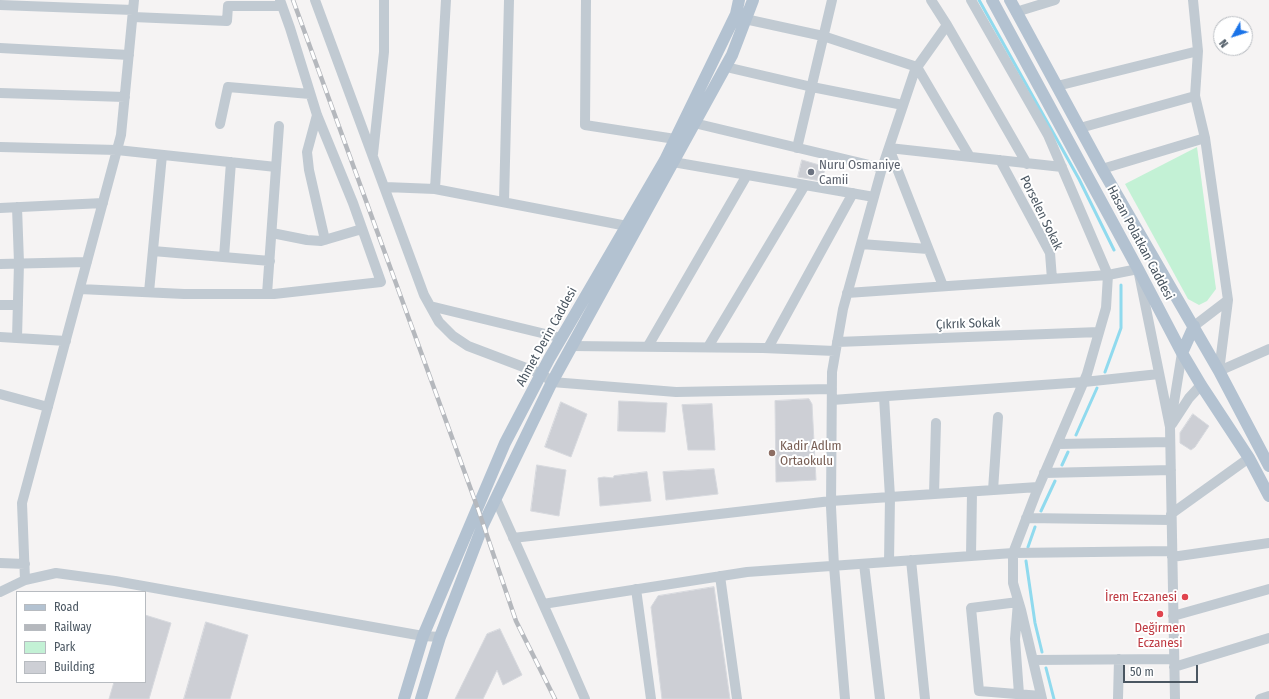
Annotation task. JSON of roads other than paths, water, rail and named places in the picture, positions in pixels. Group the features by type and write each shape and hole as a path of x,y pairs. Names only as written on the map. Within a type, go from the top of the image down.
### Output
{"main road":[{"name":"Ahmet Derin Caddesi","path":"404,699 423,636 505,443 562,338 665,160 736,14 739,0"},
{"name":"Ahmet Derin Caddesi","path":"421,699 440,637 483,524 552,382 726,67 732,55 752,0"},
{"name":"Hasan Polatkan Caddesi","path":"992,0 1182,353 1249,458 1269,496"},
{"name":"Hasan Polatkan Caddesi","path":"1010,0 1102,169 1194,326 1269,466"},
{"path":"1182,353 1194,326"},
{"path":"1201,385 1219,371"}],"street":[{"path":"315,0 424,295 439,322 453,336 468,346 542,374 552,382 676,392 832,389"},
{"path":"373,156 384,52 384,0"},
{"path":"435,189 446,0"},
{"path":"504,202 509,0"},
{"path":"586,0 585,125 675,139"},
{"path":"797,148 832,0"},
{"path":"931,0 1027,164"},
{"path":"971,0 1048,135 1108,275 1106,308 1084,382 1038,487 1013,553 1012,583 1018,602 1042,697 1019,697 978,691 971,608 1018,602"},
{"path":"1016,12 1055,0"},
{"path":"1193,0 1198,51 1194,96 1205,138 1228,300 1219,371"},
{"path":"0,5 133,9 227,21 227,3 281,3 317,115 353,203 381,282 267,294 184,294 80,289"},
{"path":"25,580 22,503 121,135 133,9"},
{"path":"745,19 823,36 917,67 970,157"},
{"path":"845,699 834,566 832,500 832,372 843,309 882,168 915,70 947,25"},
{"path":"0,48 129,55"},
{"path":"1057,86 1198,51"},
{"path":"726,67 812,87 903,105"},
{"path":"220,124 228,87 310,94"},
{"path":"0,93 125,97"},
{"path":"1080,128 1194,96"},
{"path":"317,115 307,152 309,170 325,240"},
{"path":"694,124 882,168"},
{"path":"267,294 279,126"},
{"path":"1102,169 1205,138"},
{"path":"0,147 117,150 276,167"},
{"path":"889,148 1062,167"},
{"path":"889,148 943,286"},
{"path":"149,292 162,155"},
{"name":"Porselen Sokak","path":"1000,160 1050,253 1052,279"},
{"path":"224,257 231,162"},
{"path":"673,162 874,197"},
{"path":"648,346 747,175"},
{"path":"708,347 805,185"},
{"path":"385,187 435,189 627,226"},
{"path":"768,348 853,193"},
{"path":"0,208 103,203"},
{"path":"17,207 19,263 17,338"},
{"path":"272,233 307,240 322,241 362,229"},
{"path":"861,244 928,249"},
{"path":"153,251 270,261"},
{"path":"0,264 87,262"},
{"path":"847,293 1108,275 1138,269 1170,427"},
{"path":"1194,326 1228,300"},
{"path":"0,305 18,305"},
{"path":"430,306 562,338"},
{"name":"Çıkrık Sokak","path":"572,346 768,348 836,346 1099,332"},
{"path":"0,338 66,341"},
{"path":"1219,371 1269,348"},
{"path":"1175,699 1170,427 1182,353"},
{"path":"832,400 1084,382 1159,374"},
{"path":"1170,427 1189,398 1201,385"},
{"path":"0,394 48,407"},
{"path":"884,396 890,497 889,562"},
{"path":"993,490 998,417"},
{"path":"934,494 936,423"},
{"path":"1057,444 1170,442"},
{"path":"1026,518 1171,517 1249,458"},
{"path":"1044,473 1171,470"},
{"path":"513,538 832,500 1038,487"},
{"path":"971,556 972,492"},
{"path":"496,499 585,699"},
{"path":"543,604 747,572 1013,553 1172,554 1269,544"},
{"path":"911,560 925,699"},
{"path":"0,563 24,564"},
{"path":"864,564 880,699"},
{"path":"0,592 25,580 56,573 123,583 423,636 440,637"},
{"path":"720,576 737,699"},
{"path":"636,589 651,699"},
{"path":"1173,616 1269,589"},
{"path":"1018,602 1015,639 1019,697"},
{"path":"1033,660 1119,659 1174,663 1269,638"},
{"path":"1118,699 1119,659"},
{"path":"1260,699 1269,696"}],"waterway":[{"path":"979,0 1079,179 1114,250"},
{"path":"1105,372 1121,328 1121,285"},
{"path":"1076,435 1097,388"},
{"path":"1062,465 1068,452"},
{"path":"1041,511 1055,481"},
{"path":"1028,547 1035,527"},
{"path":"1026,561 1035,623 1042,652"},
{"path":"1046,668 1054,699"}],"railway":[{"path":"293,0 478,509 516,621 555,699"}],"place":[{"name":"Nuru Osmaniye Camii","path":"811,172"},
{"name":"Kadir Adlım Ortaokulu","path":"772,453"},
{"name":"İrem Eczanesi","path":"1185,597"},
{"name":"Değirmen Eczanesi","path":"1160,614"}]}
